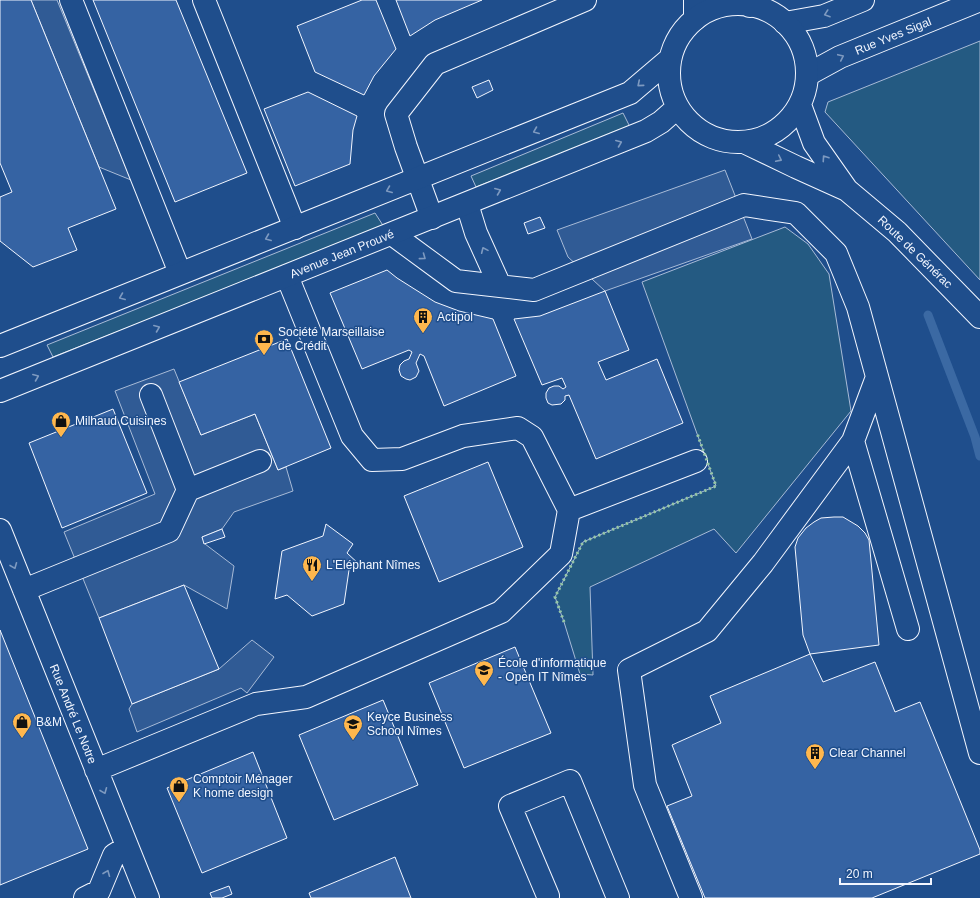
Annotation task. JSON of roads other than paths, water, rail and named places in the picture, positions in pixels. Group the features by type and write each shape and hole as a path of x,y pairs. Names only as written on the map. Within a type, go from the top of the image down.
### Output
{"main road":[{"path":"71,0 180,273"},
{"path":"204,0 294,228"},
{"path":"432,218 406,147 396,114 435,64 585,0"},
{"path":"785,23 824,16 863,0"},
{"name":"Rue Yves Sigal","path":"807,75 840,57 980,0"},
{"path":"747,3 768,12 785,23 797,37 800,44 805,56 807,75 805,91 800,105 786,123 766,136 744,142 725,141 706,134 690,123 678,107 672,92 669,76 670,59 679,37 695,10 712,10 747,3"},
{"path":"0,346 630,93 670,59"},
{"name":"Route de Générac","path":"800,105 814,143 847,190 897,232 980,317"},
{"name":"Avenue Jean Prouvé","path":"0,391 646,132 661,122 678,107"},
{"name":"Route de Générac","path":"744,142 796,168 847,190"},
{"path":"467,204 476,233 500,286"},
{"path":"392,234 456,281 534,290 744,205 796,213 836,253 858,307 980,753"},
{"path":"96,770 256,704 306,697 501,612 561,554 569,510 532,437 518,428 463,436 402,459 372,460 352,436 287,276"},
{"path":"691,898 645,785 629,670 707,631 764,562 853,441 877,377"},
{"path":"151,396 188,490"},
{"path":"853,441 908,629"},
{"path":"24,590 169,531 188,490 260,461"},
{"path":"569,510 696,461"},
{"name":"Rue André Le Notre","path":"0,530 148,898"},
{"path":"548,896 510,806 570,782 618,898"},
{"path":"85,898 99,891 114,855 127,847"}],"waterway":[{"path":"928,315 975,437 980,456"}],"place":[{"name":"Actipol","path":"423,334"},
{"name":"Société Marseillaise de Crédit","path":"264,356"},
{"name":"Milhaud Cuisines","path":"61,438"},
{"name":"L'Eléphant Nîmes","path":"312,582"},
{"name":"École d'informatique - Open IT Nîmes","path":"484,687"},
{"name":"B&M","path":"22,739"},
{"name":"Keyce Business School Nîmes","path":"353,741"},
{"name":"Clear Channel","path":"815,770"},
{"name":"Comptoir Ménager K home design","path":"179,803"}]}
